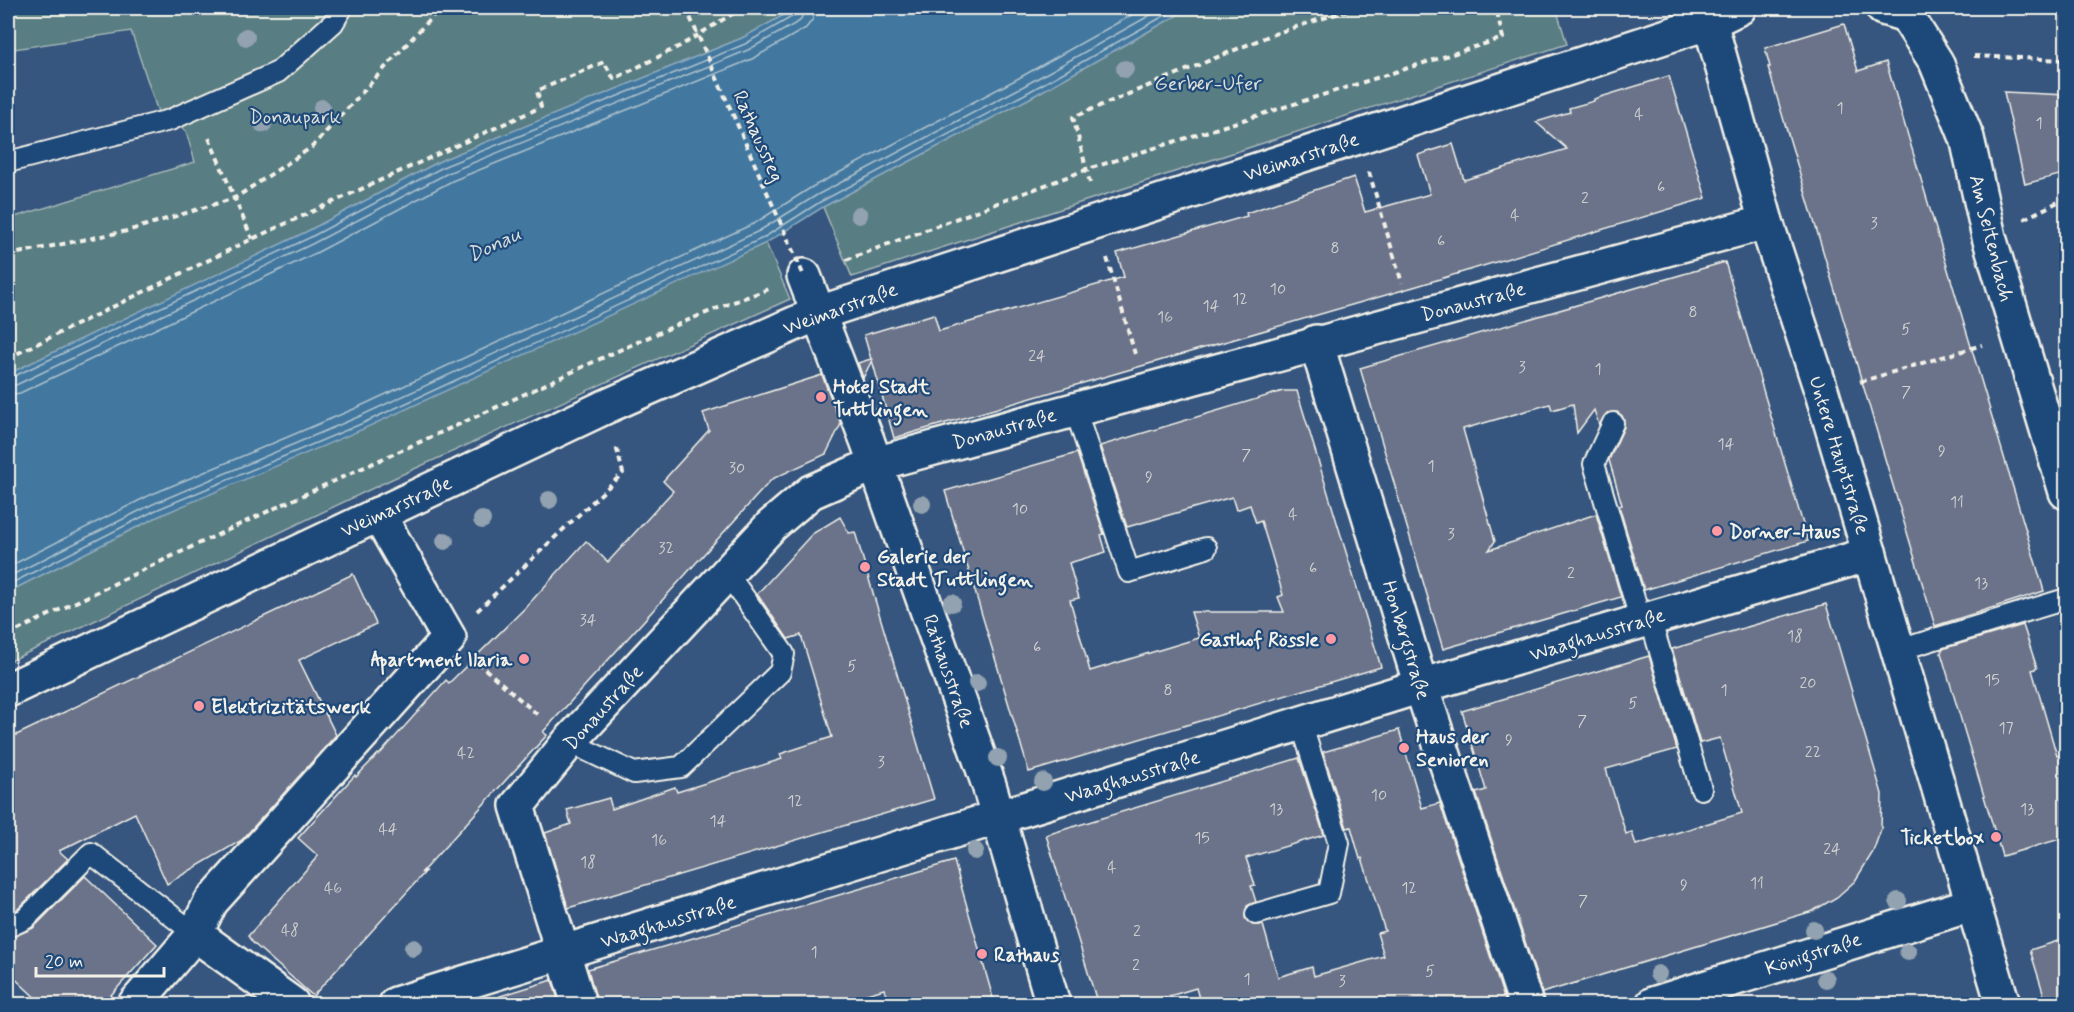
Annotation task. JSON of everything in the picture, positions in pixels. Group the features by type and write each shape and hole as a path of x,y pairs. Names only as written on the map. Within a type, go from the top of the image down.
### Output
{"street":[{"path":"1708,15 1739,8"},
{"name":"Am Seltenbach","path":"1884,8 1906,15 1936,62 1967,138 1989,237 2017,334 2059,442 2067,492"},
{"name":"Weimarstraße","path":"8,690 605,406 819,313 1359,137 1708,15"},
{"name":"Untere Hauptstraße","path":"1708,15 1767,222 1822,393 2003,1005"},
{"name":"Donaustraße","path":"564,954 517,806 570,742 727,573 772,525 811,492 875,464 1316,342 1767,222"},
{"name":"Rathausstraße","path":"805,276 875,464 999,817 1053,1005"},
{"name":"Honbergstraße","path":"1316,342 1421,686 1526,1005"},
{"path":"135,1005 195,934 211,902 449,638 378,514"},
{"name":"Waaghausstraße","path":"396,1005 1300,723 1870,554"},
{"name":"Königstraße","path":"1653,1005 1973,904"},
{"path":"195,934 292,1005"},
{"path":"564,954 579,1005"}],"lane":[{"path":"8,162 170,120 278,72 333,23 342,8"},
{"path":"1075,409 1129,572 1206,548"},
{"path":"1613,423 1594,464 1701,789"},
{"path":"570,742 634,773 681,767 780,672 784,654 727,573"},
{"path":"1899,650 2067,599"},
{"path":"1256,914 1329,893 1339,843 1300,723"},
{"path":"8,927 25,919 91,853 195,934"}],"path":[{"path":"8,255 127,231 235,198 312,147 440,8"},
{"name":"Rathaussteg","path":"686,8 805,276"},
{"path":"8,358 252,239 541,107 537,91 604,62 614,79 680,46 735,9 742,8"},
{"path":"1088,169 1073,117 1271,35 1355,8"},
{"path":"837,264 1088,169 1503,38 1496,8"},
{"path":"1936,62 1982,55 2067,60"},
{"path":"1339,90 1359,137 1412,318"},
{"path":"196,108 252,239"},
{"path":"1989,237 2067,198"},
{"path":"1096,222 1146,389"},
{"path":"8,635 135,572 430,437 712,309 773,287"},
{"path":"1822,393 2017,334"},
{"path":"570,742 449,638 623,473 605,406"}],"green space":[{"name":"Donaupark","path":"8,8 797,8 742,38 442,160 306,232 8,374 8,219 195,162 186,131 158,112 131,31 8,50"},
{"name":"Gerber-Ufer","path":"1190,8 1556,8 1567,44 852,277 823,207 1028,99"},
{"path":"766,243 790,299 392,479 8,662 8,592 159,516"}],"water":[{"name":"Donau","path":"797,8 1190,8 1028,99 823,207 766,243 363,429 159,516 8,592 8,374 306,232 442,160 742,38"}],"building":[{"path":"1844,24 1858,71 1886,62 2044,591 1935,626 1768,67 1770,67 1765,48"},
{"path":"1669,76 1706,198 1417,286 894,438 872,360 863,378 858,363 871,359 864,335 934,314 939,331 1124,277 1117,253 1247,216 1246,213 1354,177 1365,212 1430,194 1418,155 1453,144 1464,180 1567,149 1536,122 1570,112 1569,108 1594,101 1594,99"},
{"path":"2004,92 2067,95 2067,173 2025,184"},
{"path":"1725,262 1808,541 1644,590 1619,506 1622,505 1609,460 1624,427 1622,416 1617,412 1607,413 1599,425 1594,410 1577,433 1573,404 1552,410 1550,404 1463,429 1495,541 1489,550 1596,514 1621,597 1443,649 1360,368"},
{"path":"822,375 841,424 826,454 772,479 543,732 547,735 313,996 253,943 248,936 318,856 298,838 355,775 356,777 379,755 446,680 449,683 525,608 586,541 608,562 673,491 663,481 709,430 703,413"},
{"path":"1283,391 1297,391 1381,667 1029,772 945,491 1077,453 1104,534 1101,535 1106,552 1069,563 1079,598 1070,600 1090,671 1199,638 1191,612 1284,612 1278,597 1283,595 1261,521 1256,523 1250,505 1236,510 1232,497 1127,527 1100,446"},
{"path":"840,517 849,533 855,532 934,799 568,908 545,833 571,824 567,810 609,798 612,809 675,787 677,792 782,759 780,754 832,737 801,635 788,639 757,594 812,534"},
{"name":"Elektrizitätswerk","path":"353,574 376,624 299,660 336,735 242,840 167,884 135,813 59,851 68,859 18,909 8,914 8,739"},
{"path":"1826,604 1882,794 1881,829 1873,852 1855,881 1837,897 1813,911 1542,993 1476,793 1486,790 1462,711 1649,656 1677,749 1606,769 1626,834 1632,832 1636,845 1742,813 1720,738 1700,743 1672,649"},
{"path":"2023,625 2037,668 2032,670 2057,756 2067,753 2067,837 2002,856 1941,653 1942,649"},
{"path":"1399,730 1422,808 1440,803 1506,1004 1201,1005 1196,988 1140,1005 1098,1005 1046,835 1299,758 1324,835 1246,858 1255,885 1251,886 1256,902 1247,906 1245,918 1253,925 1263,925 1278,977 1312,967 1314,976 1384,956 1377,933 1385,931 1351,827 1347,828 1323,752"},
{"name":"Rathaus","path":"954,861 995,1005 889,1005 884,989 830,1005 597,1005 588,969"},
{"path":"85,876 157,944 102,1005 43,1005 8,972 8,939 33,928"},
{"path":"2067,938 2067,1005 2047,1005 2030,950"},
{"path":"552,980 560,1005 501,1005 500,996"}],"place":[{"name":"Hotel Stadt Tuttlingen","path":"821,397"},
{"name":"Dorner-Haus","path":"1717,531"},
{"name":"Galerie der Stadt Tuttlingen","path":"865,567"},
{"name":"Gasthof Rössle","path":"1331,639"},
{"name":"Apartment Ilaria","path":"524,659"},
{"name":"Elektrizitätswerk","path":"199,706"},
{"name":"Haus der Senioren","path":"1404,748"},
{"name":"Ticketbox","path":"1996,837"},
{"name":"Rathaus","path":"982,954"}]}
